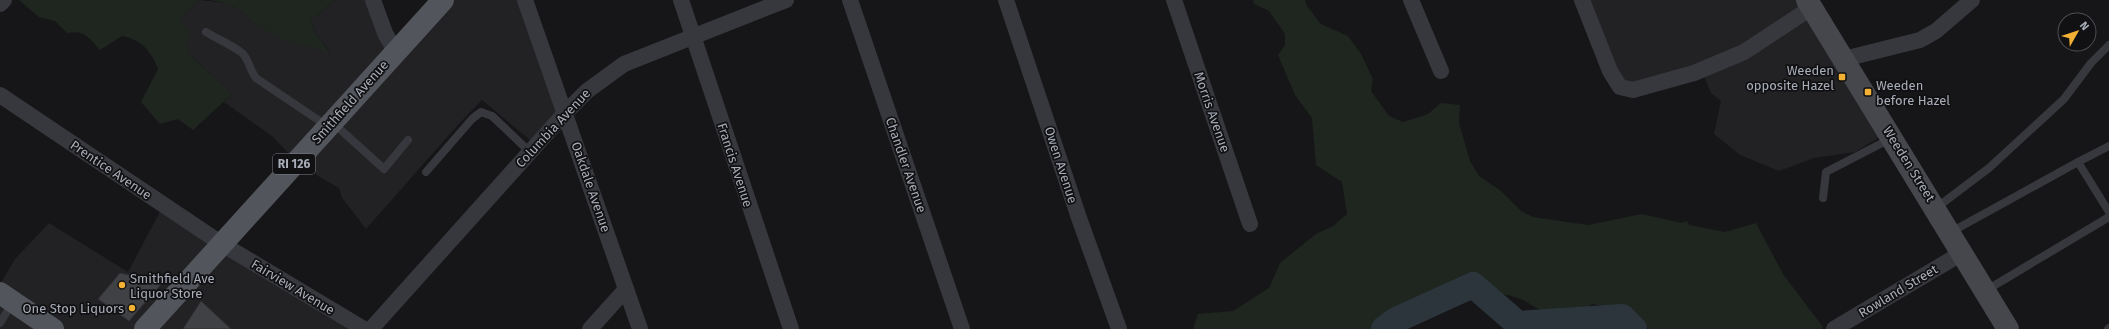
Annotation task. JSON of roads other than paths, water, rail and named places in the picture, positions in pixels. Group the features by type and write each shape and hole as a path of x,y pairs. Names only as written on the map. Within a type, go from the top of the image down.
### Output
{"main road":[{"name":"Smithfield Avenue","path":"146,329 395,51 443,0"},
{"name":"Weeden Street","path":"1809,4 1951,232 2008,329"},
{"path":"7,297 53,329"}],"street":[{"path":"0,4 4,0"},
{"path":"373,0 385,33 395,51"},
{"name":"Oakdale Avenue","path":"525,0 640,329"},
{"name":"Francis Avenue","path":"681,0 694,35 791,329"},
{"name":"Columbia Avenue","path":"371,329 565,113 587,91 624,64 694,35 786,0"},
{"name":"Chandler Avenue","path":"850,0 962,329"},
{"name":"Owen Avenue","path":"1006,0 1078,218 1119,329"},
{"name":"Morris Avenue","path":"1174,0 1250,224"},
{"path":"1411,0 1441,71"},
{"path":"1582,0 1610,71 1620,87 1633,90 1694,73 1744,52 1809,4"},
{"path":"1844,59 1920,40 1936,31 1972,0"},
{"name":"Prentice Avenue","path":"0,95 222,244"},
{"name":"Fairview Avenue","path":"222,244 364,329"},
{"name":"Rowland Street","path":"1834,329 1962,252"},
{"path":"590,329 626,289"}],"lane":[{"path":"206,32 242,53 247,60 250,70 256,78 330,124 384,168 408,140"},
{"path":"1936,208 1989,168 2064,99 2091,63 2109,45"},
{"path":"426,172 472,119 481,112 492,116 530,152"},
{"path":"1823,198 1826,172 1892,137"},
{"path":"1951,232 2109,146"},
{"path":"2078,162 2109,212"},
{"path":"1985,291 2109,217"},
{"path":"0,323 7,297"}],"waterway":[{"path":"1384,329 1396,320 1473,285 1518,324 1622,317 1634,329"}],"place":[{"name":"Weeden opposite Hazel","path":"1842,77"},
{"name":"Weeden before Hazel","path":"1868,92"},
{"name":"Smithfield Ave Liquor Store","path":"122,285"},
{"name":"One Stop Liquors","path":"132,308"}]}
